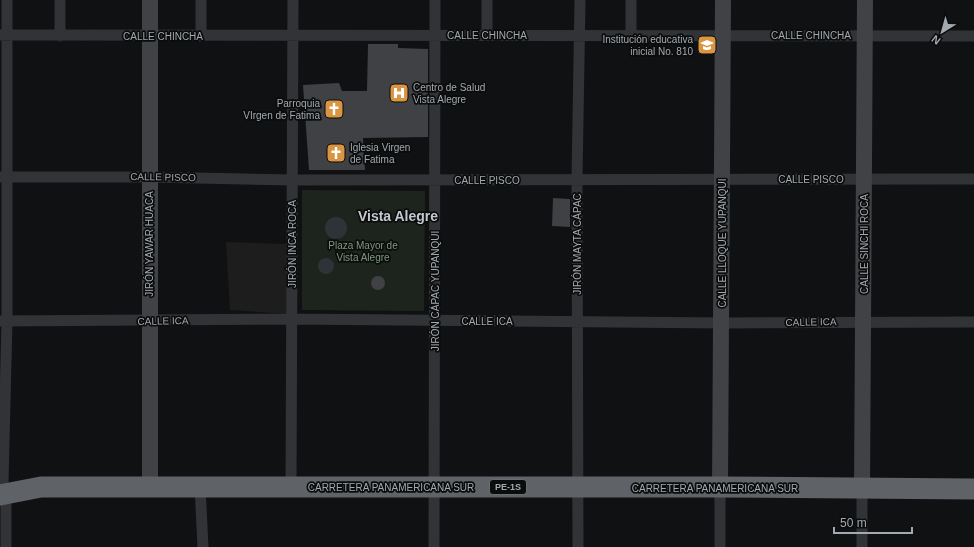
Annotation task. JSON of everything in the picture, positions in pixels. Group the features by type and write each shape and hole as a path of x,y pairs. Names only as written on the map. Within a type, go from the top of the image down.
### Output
{"highway":[{"name":"CARRETERA PANAMERICANA SUR","path":"2,488 720,487 974,489"}],"street":[{"path":"6,547 2,488 4,177 3,35 7,0"},
{"path":"60,0 60,36"},
{"name":"JIRÓN YAWAR HUACA","path":"150,0 150,487"},
{"path":"201,0 201,36"},
{"name":"JIRÓN INCA ROCA","path":"291,487 293,0"},
{"name":"JIRÓN CÁPAC YUPANQUI","path":"434,547 434,321 436,180 435,0"},
{"path":"487,0 487,35"},
{"name":"JIRÓN MAYTA CÁPAC","path":"578,547 577,179 580,0"},
{"path":"631,0 631,35"},
{"name":"CALLE LLOQUE YUPANQUI","path":"720,487 723,0"},
{"name":"CALLE SINCHI ROCA","path":"862,488 865,0"},
{"name":"CALLE CHINCHA","path":"3,35 974,36"},
{"name":"CALLE PISCO","path":"4,177 149,177 292,180 722,178 974,179"},
{"name":"CALLE ICA","path":"3,321 292,319 722,323 863,321 974,322"},
{"path":"200,487 203,547"},
{"path":"720,487 720,547"},
{"path":"862,488 862,547"}],"shaded area":[{"path":"332,217 340,217 347,224 347,232 340,239 332,239 325,232 325,224"},
{"path":"226,242 287,244 287,314 230,310"},
{"path":"326,258 332,260 334,266 332,272 326,274 320,272 318,266 320,260"}],"green space":[{"name":"Plaza Mayor de Vista Alegre","path":"302,190 425,191 424,311 302,310"}],"building":[{"path":"368,44 398,44 398,48 428,49 428,137 363,138 365,170 309,170 303,85 339,83 342,91 367,91"},
{"path":"553,198 570,199 570,227 552,226"},
{"path":"378,276 383,278 385,283 383,288 378,290 373,288 371,283 373,278"}],"place":[{"name":"Institución educativa inicial No. 810","path":"707,45"},
{"name":"Centro de Salud Vista Alegre","path":"399,93"},
{"name":"Parroquia VIrgen de Fatima","path":"334,109"},
{"name":"Iglesia Virgen de Fatima","path":"336,153"}],"district":[{"name":"Vista Alegre","path":"398,216"}]}
